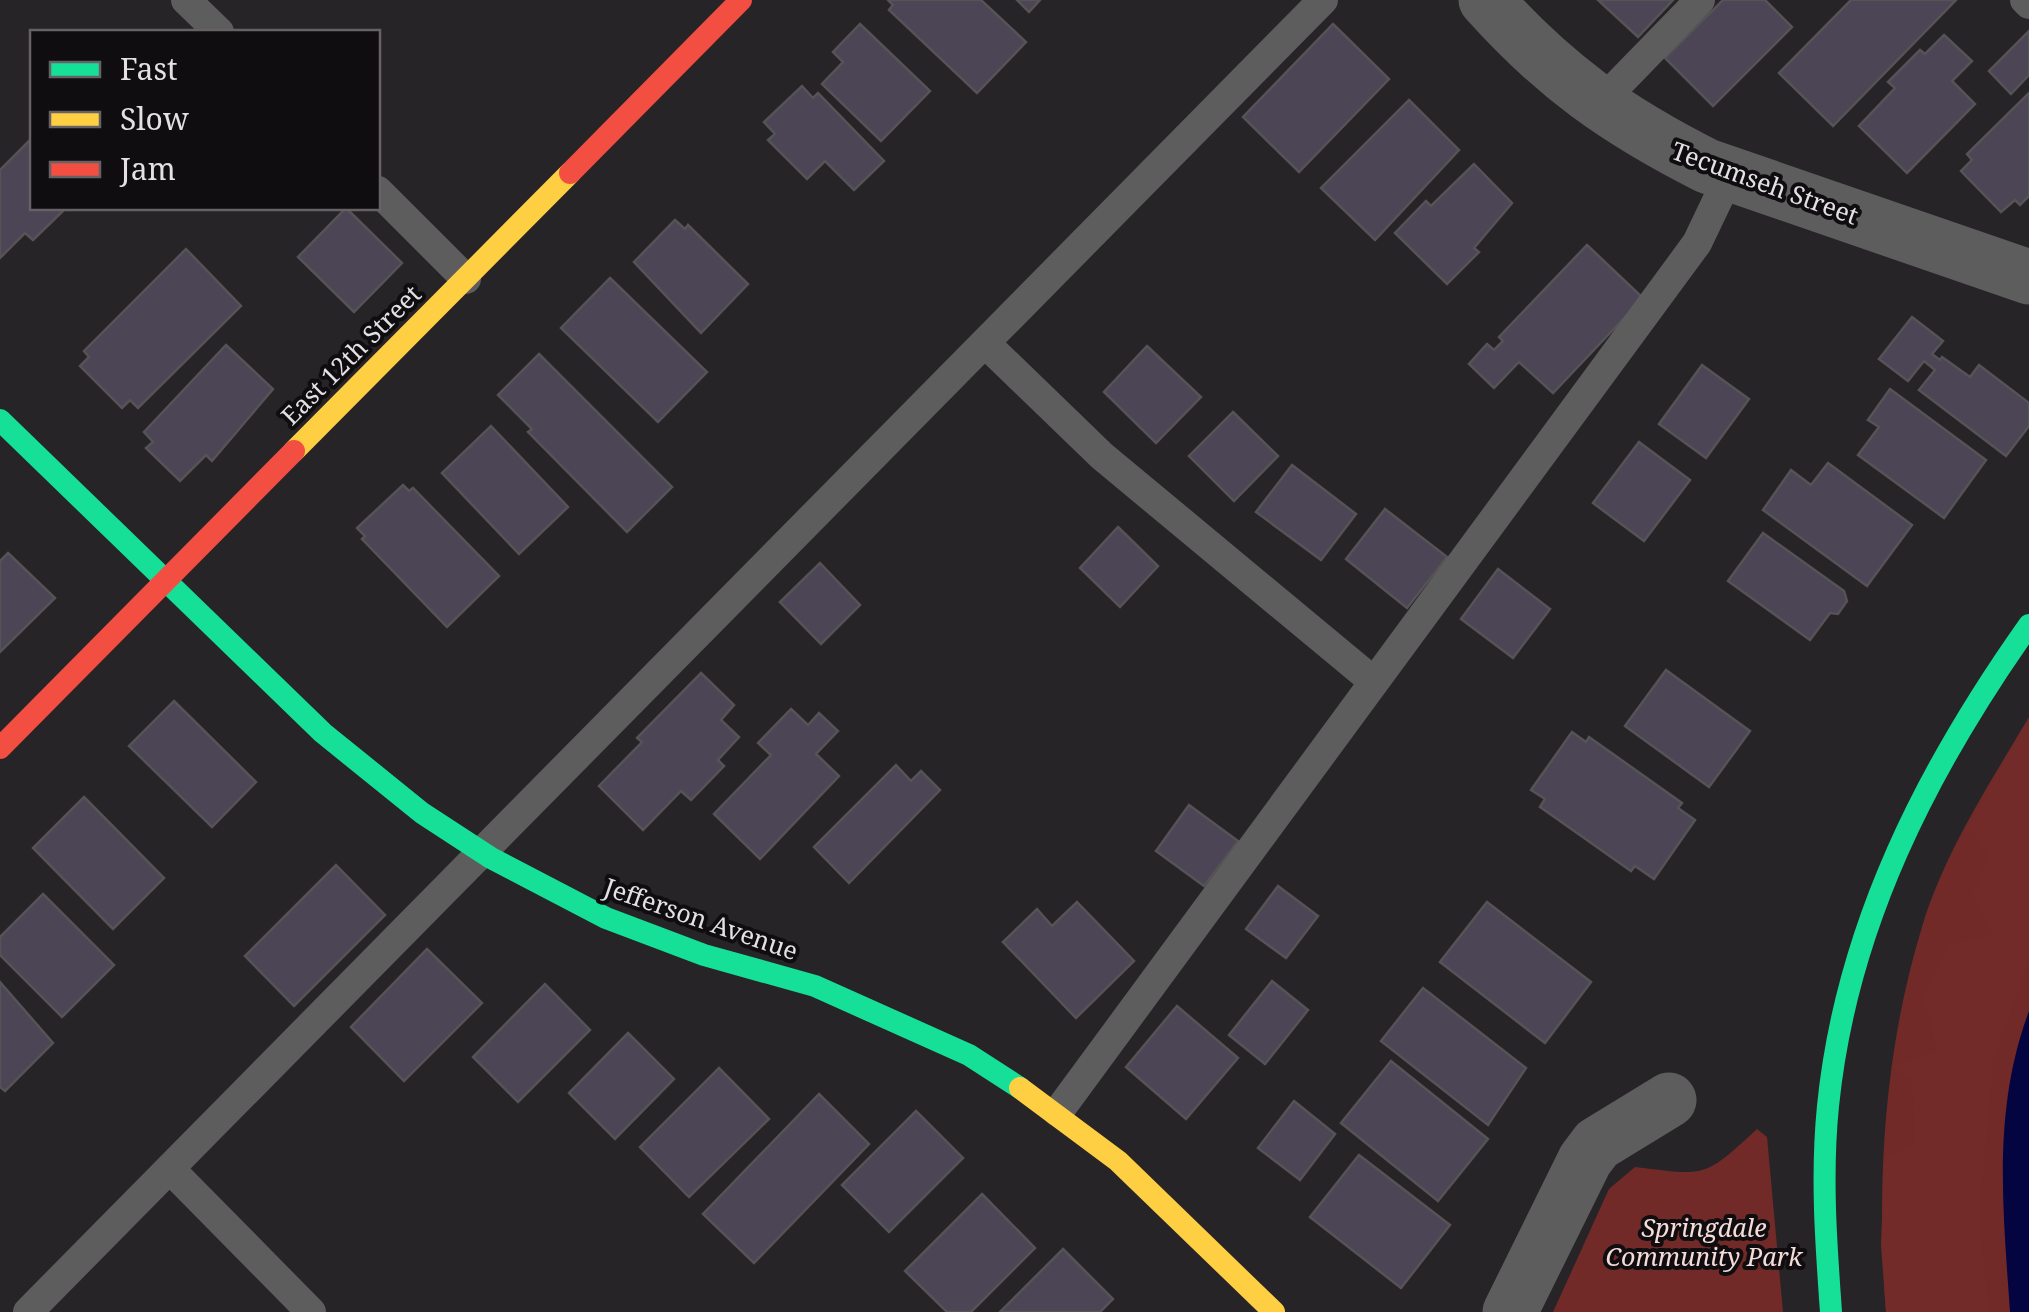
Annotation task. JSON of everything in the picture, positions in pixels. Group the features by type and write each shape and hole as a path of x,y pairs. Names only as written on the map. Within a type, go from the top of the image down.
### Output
{"street":[{"name":"East 12th Street","path":"0,748 741,0"},
{"name":"Tecumseh Street","path":"1486,0 1532,51 1598,105 1666,147 1730,174 2029,277"},
{"name":"Jefferson Avenue","path":"0,420 355,761 484,853 621,924 704,955 815,986 969,1055 1058,1112 1144,1184 1274,1312"},
{"path":"1831,1312 1824,1178 1832,1086 1848,986 1874,899 1900,838 1948,746 2029,625"},
{"path":"1510,1312 1585,1160 1598,1144 1669,1100"}],"lane":[{"path":"186,0 217,30"},
{"path":"28,1312 1323,0"},
{"path":"1598,105 1700,0"},
{"path":"1058,1112 1697,243 1730,174"},
{"path":"380,193 466,279"},
{"path":"985,343 1102,456 1373,681"},
{"path":"170,1169 311,1312"},
{"path":"1224,1312 1246,1284"}],"green space":[{"path":"2029,717 2029,1312 1886,1312 1882,1215 1886,1118 1909,974 1943,872"},
{"name":"Springdale Community Park","path":"1757,1129 1767,1137 1783,1312 1553,1312 1609,1189 1635,1167 1677,1172 1703,1170 1726,1157"}],"shaded area":[{"path":"2029,718 2029,961 1994,1058 1979,1216 1989,1312 1886,1312 1881,1245 1884,1161 1914,1145 1912,1078 1891,1066 1938,1052 1923,999 1948,945 1992,936 1972,896 1989,857 1967,827"},
{"path":"2029,1011 2029,1312 2010,1312 2003,1198 2005,1123 2009,1085"}],"building":[{"path":"888,0 981,0 1026,42 977,93 889,10 893,5"},
{"path":"1017,0 1040,0 1029,12"},
{"path":"1598,0 1673,0 1638,37"},
{"path":"1723,0 1765,0 1792,27 1713,106 1665,58"},
{"path":"1851,0 1956,0 1833,126 1779,73"},
{"path":"860,24 930,91 881,141 822,84 843,62 833,52"},
{"path":"1333,24 1389,79 1299,172 1243,117"},
{"path":"2029,31 2029,75 2011,94 1989,71"},
{"path":"1944,35 1972,61 1952,81 1975,104 1907,173 1859,126 1895,88 1888,82 1920,50 1925,54"},
{"path":"802,86 813,98 818,93 884,161 854,190 825,161 807,179 768,140 775,134 764,122"},
{"path":"2029,93 2029,196 2020,205 2015,200 2001,212 1961,171 1972,160 1967,154"},
{"path":"1409,100 1459,150 1375,240 1321,188"},
{"path":"30,140 30,210 64,210 33,240 25,233 0,258 0,170"},
{"path":"1474,164 1512,203 1474,248 1479,252 1447,284 1395,233 1426,201 1431,206"},
{"path":"348,210 402,263 354,312 298,257"},
{"path":"675,220 685,229 688,225 748,284 701,333 634,262"},
{"path":"1587,245 1643,298 1553,393 1519,362 1494,388 1469,364 1487,344 1494,350 1503,341 1499,337"},
{"path":"186,249 241,306 138,408 130,400 122,408 80,366 89,357 84,351"},
{"path":"610,278 707,372 658,422 561,328"},
{"path":"1912,317 1943,341 1932,354 1940,360 1942,357 1970,377 1979,365 2029,403 2029,426 2006,456 1919,390 1935,370 1924,361 1908,381 1879,359"},
{"path":"226,345 273,389 212,461 206,455 180,481 146,448 153,442 144,432"},
{"path":"1147,346 1201,397 1156,443 1104,392"},
{"path":"539,354 672,487 627,532 528,432 532,429 498,395"},
{"path":"1702,365 1749,399 1706,458 1659,424"},
{"path":"1890,389 1986,460 1944,518 1858,455 1879,427 1868,420"},
{"path":"1233,412 1278,456 1234,501 1189,456"},
{"path":"491,426 568,507 519,554 442,473"},
{"path":"1639,442 1690,480 1644,541 1593,503"},
{"path":"1828,463 1912,525 1867,586 1763,510 1791,470 1811,485"},
{"path":"1292,465 1356,514 1321,560 1256,512"},
{"path":"403,485 409,491 413,488 499,576 447,627 362,539 365,536 357,528"},
{"path":"1385,509 1447,557 1407,608 1346,559"},
{"path":"1118,527 1158,566 1120,607 1080,568"},
{"path":"1763,533 1844,591 1847,601 1838,614 1830,613 1810,640 1728,581"},
{"path":"8,553 55,598 0,652 0,561"},
{"path":"820,563 860,605 821,644 780,602"},
{"path":"1498,569 1550,609 1513,658 1461,619"},
{"path":"1666,670 1750,731 1709,787 1625,726"},
{"path":"701,673 734,705 721,720 739,737 718,760 724,766 691,800 681,791 643,830 599,786 642,742 637,738"},
{"path":"174,701 256,782 212,827 129,746"},
{"path":"791,709 808,725 819,713 838,731 816,754 839,776 760,859 714,814 771,755 758,743"},
{"path":"1572,732 1586,742 1589,737 1682,803 1678,808 1695,820 1654,879 1635,866 1631,871 1540,807 1545,799 1531,790"},
{"path":"896,765 911,781 921,771 940,790 849,883 814,847"},
{"path":"84,797 164,878 113,929 33,848"},
{"path":"1189,805 1238,841 1204,886 1156,851"},
{"path":"336,865 385,915 294,1006 245,956"},
{"path":"1278,886 1318,916 1286,958 1246,929"},
{"path":"43,894 114,965 62,1017 0,955 0,937"},
{"path":"1077,902 1134,961 1076,1018 1003,942 1037,909 1052,926"},
{"path":"1487,902 1591,982 1545,1043 1440,962"},
{"path":"427,949 482,1003 404,1081 351,1027"},
{"path":"1272,981 1308,1010 1265,1064 1229,1035"},
{"path":"0,982 53,1043 5,1091 0,1087"},
{"path":"545,984 590,1030 518,1102 473,1057"},
{"path":"1423,988 1526,1068 1488,1125 1381,1041"},
{"path":"1177,1006 1238,1058 1186,1119 1126,1067"},
{"path":"628,1033 674,1079 615,1139 569,1093"},
{"path":"1391,1061 1488,1139 1438,1201 1341,1123"},
{"path":"719,1068 769,1119 689,1197 640,1147"},
{"path":"819,1094 869,1144 754,1263 703,1214"},
{"path":"1294,1101 1335,1134 1300,1180 1258,1148"},
{"path":"916,1111 963,1158 889,1232 842,1185"},
{"path":"1359,1155 1450,1225 1401,1288 1310,1217"},
{"path":"982,1194 1035,1248 971,1312 947,1312 905,1271"},
{"path":"1063,1249 1113,1299 1100,1312 1000,1312"}],"traffic: fast":[{"path":"0,420 323,733 422,813 491,858 606,918 704,955 815,986 969,1055 1020,1088"},
{"path":"1831,1312 1825,1209 1826,1132 1838,1040 1853,976 1873,913 1925,793 2029,625"}],"traffic: slow":[{"path":"294,451 570,173"},
{"path":"1020,1088 1118,1161 1274,1312"}],"traffic: jam":[{"path":"570,173 741,0"},
{"path":"0,748 294,451"}]}
